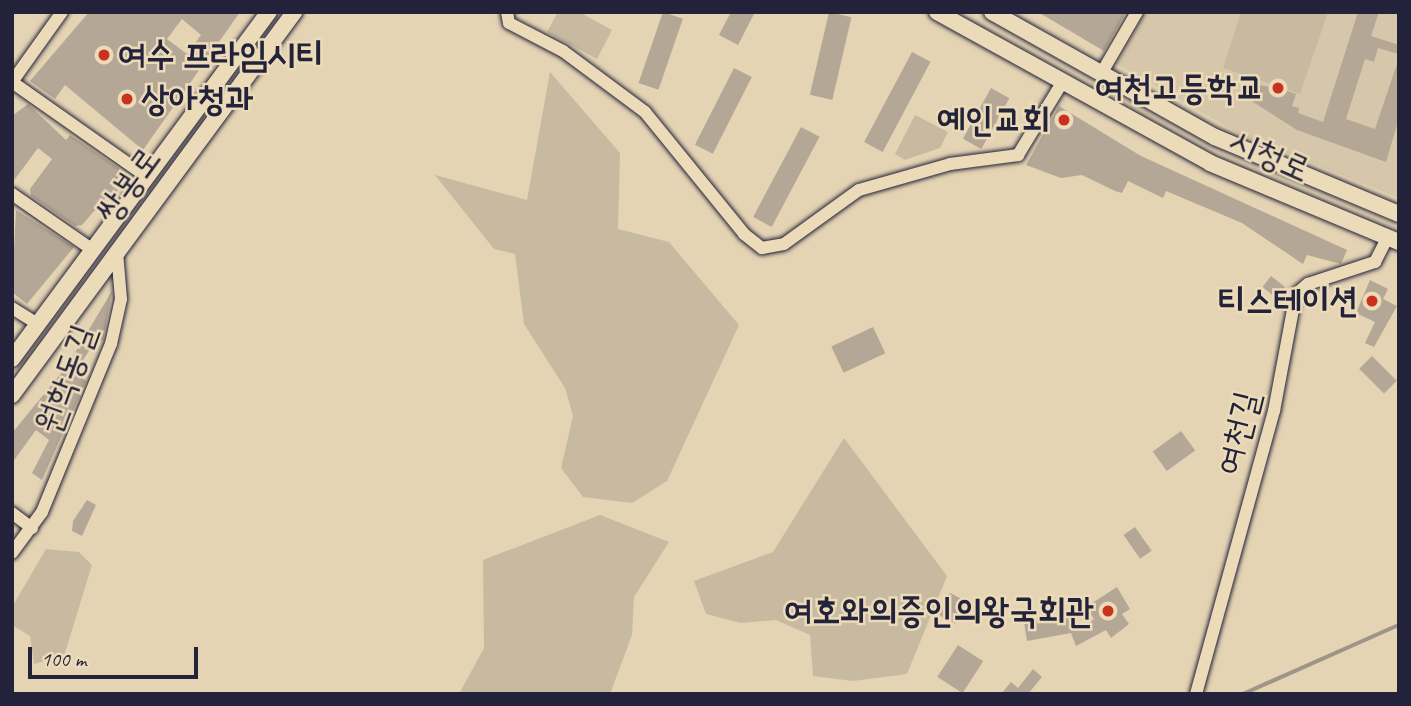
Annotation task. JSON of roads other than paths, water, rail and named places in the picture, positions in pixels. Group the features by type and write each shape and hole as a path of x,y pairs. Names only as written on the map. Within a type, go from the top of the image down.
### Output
{"street":[{"path":"62,12 12,82 147,177"},
{"name":"쌍봉로","path":"12,359 269,12"},
{"name":"쌍봉로","path":"12,394 294,12"},
{"name":"시청로","path":"937,12 1062,83 1267,191 1393,240"},
{"name":"시청로","path":"992,12 1257,158 1397,214"},
{"path":"1101,74 1137,12"},
{"path":"506,13 509,23 563,51 645,113 744,234 762,248 784,244 859,190 950,164 1018,155 1062,83"},
{"path":"12,194 93,250"},
{"path":"1393,240 1397,214"},
{"name":"여천길","path":"1196,694 1274,411 1297,294 1308,284 1375,262 1393,240"},
{"name":"원학동길","path":"12,553 32,528 113,337 122,291 117,252"},
{"path":"12,308 38,324"},
{"path":"12,513 32,528"}],"waterway":[{"path":"1243,694 1399,625"}],"place":[{"name":"여수 프라임시티","path":"104,55"},
{"name":"여천고등학교","path":"1278,88"},
{"name":"상아청과","path":"127,99"},
{"name":"예인교회","path":"1064,120"},
{"name":"티스테이션","path":"1372,301"},
{"name":"여호와의증인의왕국회관","path":"1108,611"}]}
